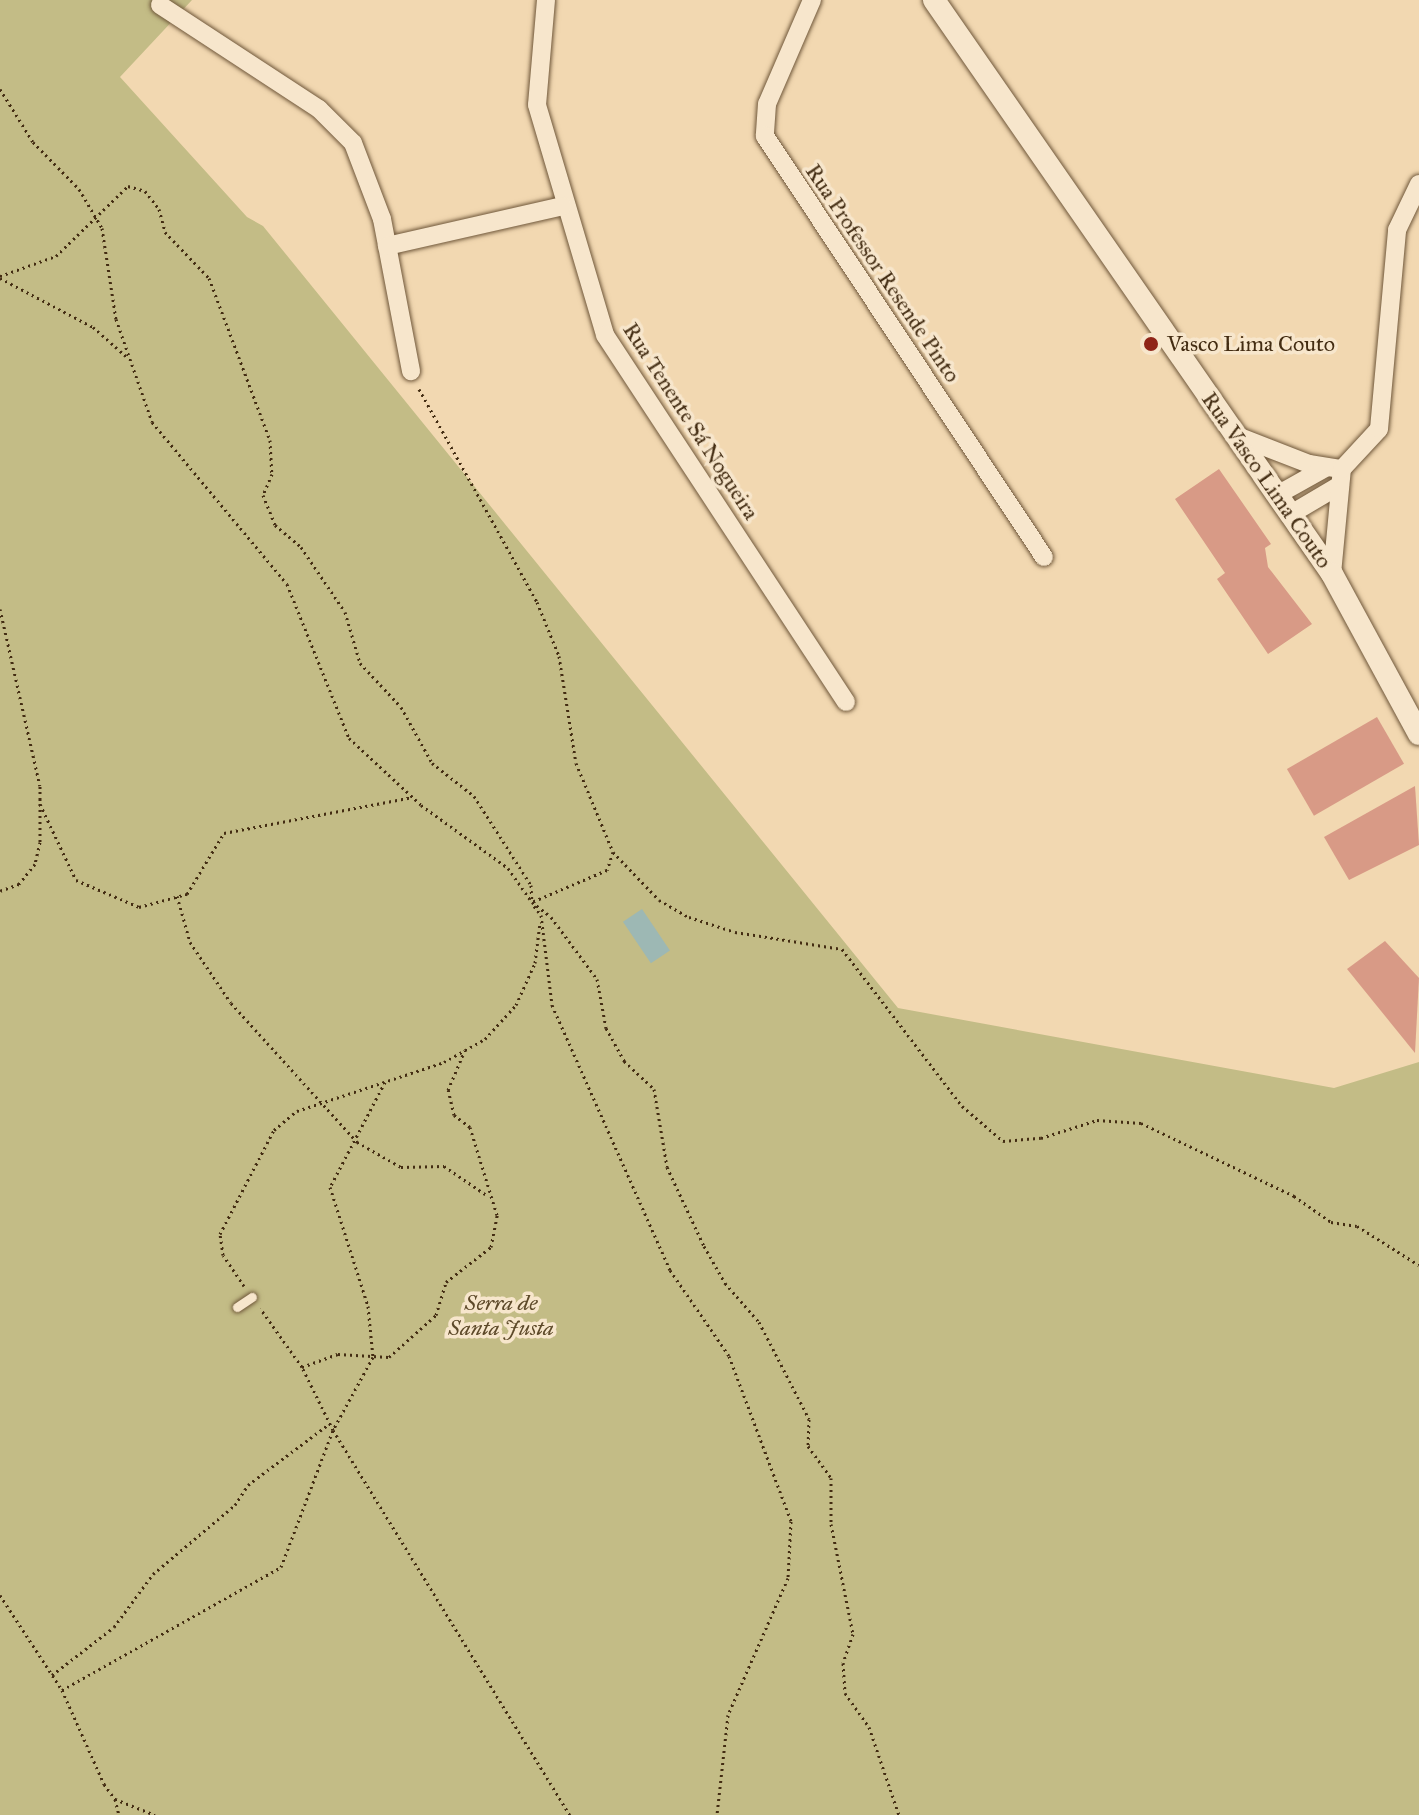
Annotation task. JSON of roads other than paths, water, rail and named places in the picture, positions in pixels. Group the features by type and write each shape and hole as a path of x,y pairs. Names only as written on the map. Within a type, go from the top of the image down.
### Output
{"street":[{"name":"Rua Tenente Sá Nogueira","path":"546,0 537,105 588,295 617,358 846,702"},
{"name":"Rua Professor Resende Pinto","path":"812,0 767,104 765,136 1044,557"},
{"name":"Rua Vasco Lima Couto","path":"934,0 1332,574 1419,734"},
{"path":"160,5 337,124 372,182 411,371"},
{"path":"1291,514 1337,473 1379,429 1388,288 1413,215 1419,184"},
{"path":"387,246 563,206"},
{"path":"1237,436 1337,473"},
{"path":"1277,495 1337,473"},
{"path":"1332,574 1337,473"}],"lane":[{"path":"237,1307 252,1297"}],"water":[{"path":"642,909 670,950 651,963 623,922"}],"place":[{"name":"Vasco Lima Couto","path":"1151,344"}],"park label":[{"name":"Serra de Santa Justa","path":"501,1314"}]}
